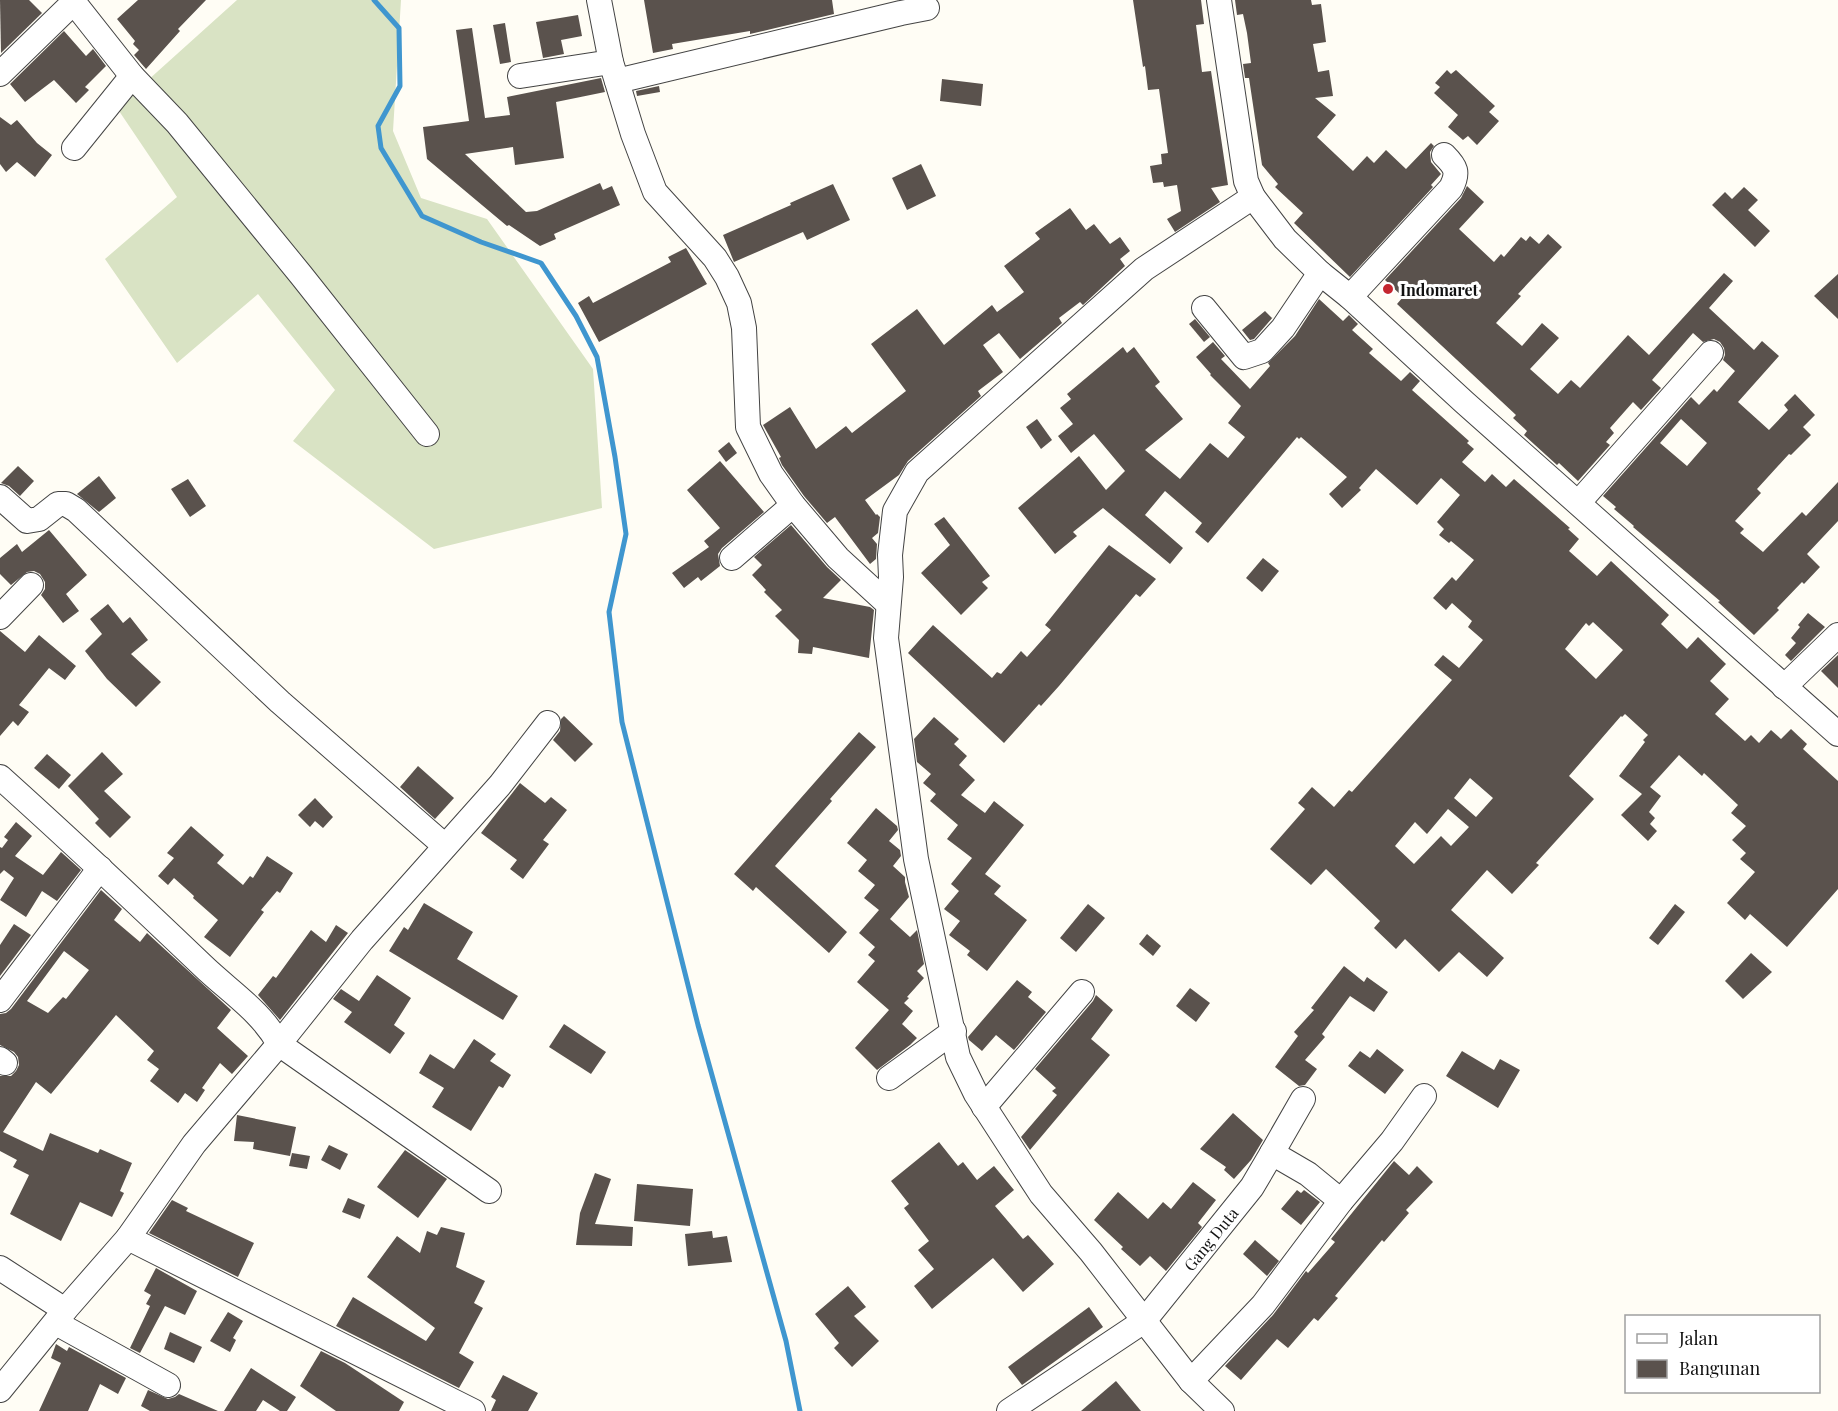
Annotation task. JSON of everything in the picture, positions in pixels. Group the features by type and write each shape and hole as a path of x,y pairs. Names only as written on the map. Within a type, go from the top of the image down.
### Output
{"street":[{"path":"599,0 614,72 633,134 655,192 715,258 728,277 739,303 744,328 748,427 771,474 793,505 838,558 887,603"},
{"path":"1219,0 1246,181 1253,197 1285,239 1464,402 1838,734"},
{"path":"0,74 73,1 132,76 184,132 301,275 427,434"},
{"path":"520,76 614,72 927,8"},
{"path":"74,147 132,76"},
{"path":"1350,297 1451,188 1456,178 1456,171 1444,155"},
{"path":"1222,1411 1191,1381 1091,1252 1041,1194 984,1107 958,1057 916,859 886,638 895,511 917,472 1144,269 1253,197"},
{"path":"1204,308 1244,357 1262,351 1282,328 1320,273"},
{"path":"1579,502 1711,353"},
{"path":"0,497 27,521 39,519 58,504 70,506 280,702 445,846"},
{"path":"732,558 793,505"},
{"path":"0,617 31,585"},
{"path":"1784,687 1838,634"},
{"path":"0,1390 128,1238 194,1144 279,1044 362,940 500,785 548,723"},
{"path":"0,777 260,1016 270,1027 279,1044 489,1191"},
{"path":"0,1000 100,868"},
{"path":"984,1107 1082,992"},
{"path":"889,1078 954,1031"},
{"path":"1191,1381 1263,1305 1341,1201 1392,1141 1424,1096"},
{"name":"Gang Duta","path":"1009,1411 1144,1321 1252,1187 1303,1099"},
{"path":"1272,1153 1308,1174 1341,1201"},
{"path":"128,1238 473,1411"},
{"path":"0,1268 60,1316 168,1385"}],"green space":[{"path":"237,0 401,0 393,131 421,198 487,219 593,369 602,508 434,549 293,441 335,390 258,294 177,363 105,259 177,197 117,108"}],"building":[{"path":"0,0 29,0 42,13 1,53"},
{"path":"138,0 206,0 178,29 180,31 146,69 134,55 139,50 133,44 135,41 117,19"},
{"path":"644,0 832,0 834,14 750,34 750,31 672,44 673,49 653,53"},
{"path":"1133,0 1201,0 1204,24 1196,25 1202,72 1211,71 1228,185 1211,188 1220,202 1175,232 1167,219 1181,211 1177,185 1164,187 1163,182 1153,183 1150,166 1162,164 1161,154 1168,153 1159,89 1148,90"},
{"path":"1235,0 1311,0 1312,5 1321,4 1326,42 1313,44 1318,72 1329,70 1333,96 1315,98 1336,115 1317,137 1353,171 1367,156 1374,163 1386,150 1406,169 1431,143 1434,146 1430,152 1431,162 1441,174 1431,185 1433,187 1350,277 1294,223 1303,213 1275,187 1278,184 1262,165 1249,78 1245,78 1243,64 1251,63 1247,33 1243,14 1237,15"},
{"path":"578,15 582,36 561,40 564,54 543,58 536,22"},
{"path":"505,23 511,62 500,64 493,25"},
{"path":"472,28 485,118 510,115 507,97 601,78 605,92 556,102 564,158 515,165 513,147 465,154 526,212 537,211 600,183 603,190 612,186 620,205 554,234 556,239 540,246 509,225 507,226 427,159 423,127 469,121 456,30"},
{"path":"64,31 86,56 93,49 106,66 85,87 89,90 76,103 54,80 25,102 10,84"},
{"path":"1447,70 1451,74 1456,70 1495,106 1489,112 1499,121 1477,145 1468,136 1463,140 1448,127 1458,115 1434,93 1440,87 1435,83"},
{"path":"942,79 983,84 981,106 940,101"},
{"path":"659,86 660,92 637,96 636,91"},
{"path":"0,117 11,125 17,120 37,143 52,155 35,177 17,162 6,172 0,164"},
{"path":"921,164 936,196 907,210 892,178"},
{"path":"833,184 850,220 807,240 803,232 734,262 723,235"},
{"path":"1467,186 1484,202 1459,229 1494,262 1501,254 1504,257 1521,237 1526,241 1530,236 1539,244 1548,234 1562,247 1518,294 1521,296 1496,323 1522,346 1542,323 1559,338 1530,369 1558,394 1571,380 1580,388 1628,335 1649,355 1724,273 1733,281 1709,308 1754,350 1762,341 1779,356 1738,402 1769,430 1788,410 1784,405 1795,394 1815,415 1803,427 1811,435 1791,455 1789,454 1757,489 1761,493 1735,521 1744,529 1740,533 1763,552 1802,512 1806,516 1838,482 1838,521 1807,554 1820,567 1804,584 1802,582 1754,635 1718,602 1720,601 1633,527 1603,496 1691,397 1699,405 1714,389 1717,392 1735,371 1723,360 1724,348 1720,342 1714,339 1703,342 1693,333 1652,380 1661,388 1641,410 1633,402 1610,428 1614,433 1606,442 1610,445 1578,481 1524,435 1527,431 1513,418 1516,415 1397,304 1403,297 1385,280 1461,198","holes":["1681,419 1707,443 1687,466 1660,443"]},
{"path":"1744,187 1758,200 1748,210 1770,231 1755,247 1712,205 1725,192 1732,199"},
{"path":"1070,208 1086,230 1094,224 1110,244 1120,237 1130,251 1120,259 1125,266 1083,305 1080,302 1059,318 1062,323 1020,359 999,333 983,345 1003,372 978,391 981,396 908,461 899,475 865,500 880,517 878,533 872,538 877,544 876,559 870,564 835,517 827,523 804,496 782,465 779,458 781,457 763,425 790,407 816,449 846,426 852,433 906,391 871,344 917,309 944,345 992,305 997,312 1024,292 1004,266 1040,239 1035,233"},
{"path":"686,248 707,284 599,342 578,303 589,296 593,303 671,262 668,257"},
{"path":"1838,274 1838,319 1814,296"},
{"path":"1319,299 1343,321 1349,315 1358,324 1352,330 1373,349 1369,353 1401,381 1410,372 1420,381 1412,390 1469,441 1467,443 1474,449 1462,462 1485,482 1492,474 1506,487 1514,479 1570,528 1568,529 1579,539 1569,551 1597,576 1611,561 1669,615 1661,624 1687,649 1698,637 1726,664 1710,681 1729,699 1715,714 1745,741 1751,735 1759,743 1771,730 1781,739 1791,729 1807,744 1803,749 1838,781 1838,889 1787,947 1750,914 1745,920 1727,903 1755,872 1740,859 1746,853 1732,840 1746,826 1731,813 1738,805 1704,773 1702,776 1679,755 1650,787 1661,796 1649,812 1655,818 1650,824 1657,831 1648,841 1621,815 1642,794 1619,776 1648,735 1625,714 1569,776 1594,799 1536,863 1539,865 1512,894 1487,870 1451,910 1504,958 1487,977 1459,952 1439,972 1405,939 1396,949 1374,928 1380,921 1326,869 1311,885 1270,849 1305,809 1298,803 1312,787 1334,807 1349,790 1352,792 1452,680 1434,665 1443,655 1459,668 1483,640 1468,627 1472,621 1452,603 1446,610 1433,598 1452,577 1456,581 1474,560 1451,541 1449,543 1439,535 1444,529 1437,522 1460,495 1441,478 1417,505 1376,469 1359,488 1361,490 1342,508 1329,494 1347,477 1301,437 1299,439 1297,437 1208,543 1195,532 1202,523 1165,491 1145,515 1183,548 1170,564 1103,508 1073,532 1077,536 1055,554 1018,508 1079,456 1106,490 1125,471 1094,434 1071,453 1058,436 1073,424 1060,408 1071,399 1067,394 1123,347 1127,353 1134,347 1160,382 1155,386 1183,419 1145,450 1180,479 1210,443 1228,458 1245,437 1228,423 1241,406 1210,375 1196,357 1213,342 1225,356 1221,359 1250,389 1270,366 1268,363 1295,336","holes":["1593,622 1623,650 1596,679 1565,649 1586,623 1589,626","1470,778 1493,798 1476,817 1454,798","1448,809 1469,827 1451,846 1441,836 1414,864 1395,846 1415,822 1427,834"]},
{"path":"1265,311 1273,317 1254,339 1250,340 1242,330"},
{"path":"1195,319 1210,337 1204,342 1189,324"},
{"path":"1037,419 1052,440 1041,449 1026,427"},
{"path":"729,442 737,453 726,462 718,451"},
{"path":"720,461 764,512 722,548 718,554 720,566 701,581 698,577 684,588 672,573 709,547 704,541 720,528 687,490"},
{"path":"18,466 34,481 20,496 9,486 1,483"},
{"path":"99,476 116,498 99,512 77,494"},
{"path":"188,479 206,506 190,517 171,489"},
{"path":"944,517 990,576 982,582 988,588 961,615 921,573 950,545 934,524"},
{"path":"791,525 841,580 823,598 870,607 874,610 869,658 813,647 812,654 798,653 799,640 775,616 782,610 764,592 766,590 752,575 762,565 754,557"},
{"path":"49,530 87,575 66,594 79,611 63,623 41,595 45,589 45,582 40,574 34,571 27,572 11,585 0,574 0,558 17,544 22,552"},
{"path":"1109,545 1156,579 1140,597 1136,594 1059,686 1041,706 1039,704 1004,743 908,653 933,625 992,678 997,672 1001,674 1021,651 1027,657 1051,630 1045,625"},
{"path":"1263,558 1279,571 1262,592 1246,578"},
{"path":"108,604 123,623 130,617 148,640 131,654 161,682 136,707 107,679 85,651 102,634 90,619"},
{"path":"1808,613 1825,627 1791,661 1785,655 1796,643 1791,638"},
{"path":"0,631 25,652 39,635 76,666 65,680 49,668 19,705 29,712 18,726 13,721 0,736"},
{"path":"1838,655 1838,688 1821,671"},
{"path":"564,716 593,744 575,762 553,740 560,731 561,719"},
{"path":"934,717 959,739 954,744 967,756 959,765 975,780 961,795 985,813 994,801 1024,825 985,874 1001,886 994,894 1027,920 987,971 967,955 970,951 949,935 960,921 944,909 959,891 951,884 972,858 947,839 958,825 930,801 936,794 923,783 931,774 917,762 914,739"},
{"path":"859,732 876,747 775,866 847,932 829,953 756,887 753,891 734,874"},
{"path":"102,752 123,774 104,791 131,817 110,838 95,823 99,819 68,786"},
{"path":"47,754 71,775 59,789 34,768"},
{"path":"418,766 454,798 435,819 400,787"},
{"path":"520,783 545,803 551,797 567,810 543,840 549,844 523,879 510,869 517,860 481,833"},
{"path":"315,798 333,817 323,828 315,821 310,827 298,815"},
{"path":"876,808 897,826 898,830 889,841 900,850 901,856 893,866 905,877 909,897 890,919 910,937 917,930 924,964 917,971 924,978 904,1003 913,1011 902,1024 917,1038 877,1070 855,1048 889,1010 857,982 875,961 868,955 875,947 859,933 879,910 864,898 875,885 858,871 867,860 847,843"},
{"path":"16,822 32,836 15,856 43,875 61,852 81,870 57,901 42,891 26,917 0,900 14,878 4,870 0,874 0,847 2,848 8,840 4,837"},
{"path":"191,826 224,855 217,863 243,885 250,876 253,878 267,856 293,873 280,893 277,891 261,910 264,912 230,957 204,937 218,920 174,878 168,885 158,876 174,858 167,853"},
{"path":"101,890 122,909 114,920 140,942 147,933 231,1010 217,1028 248,1056 232,1074 220,1063 202,1088 205,1090 197,1102 185,1093 178,1103 150,1081 159,1069 147,1060 154,1051 116,1015 51,1094 36,1082 3,1132 43,1151 50,1133 98,1153 100,1149 132,1163 120,1191 124,1193 112,1217 80,1202 61,1241 10,1214 29,1175 13,1167 17,1160 0,1151 0,1076 11,1076 19,1065 18,1057 14,1052 0,1045 0,1014 11,1009","holes":["64,951 89,970 66,999 63,997 48,1013 27,1001"]},
{"path":"424,903 473,932 457,959 518,996 503,1020 389,951 404,927 408,930"},
{"path":"1088,904 1105,918 1076,952 1060,938"},
{"path":"1675,904 1685,912 1658,945 1649,938"},
{"path":"14,924 31,935 0,976 0,945"},
{"path":"336,925 348,933 280,1020 258,995 273,976 276,978 311,930 326,942"},
{"path":"1147,934 1161,946 1153,956 1139,944"},
{"path":"1751,953 1772,972 1743,999 1725,981"},
{"path":"1344,966 1364,982 1367,977 1388,992 1374,1012 1350,996 1322,1034 1325,1037 1305,1060 1317,1069 1305,1085 1299,1086 1275,1067 1298,1036 1294,1032 1314,1010 1311,1008"},
{"path":"377,975 411,998 394,1025 405,1033 390,1054 344,1022 352,1012 333,999 341,989 359,1001"},
{"path":"1017,980 1032,992 1028,997 1046,1012 1014,1050 996,1035 982,1051 968,1037"},
{"path":"1190,988 1210,1003 1196,1022 1176,1006"},
{"path":"1096,995 1113,1010 1091,1039 1110,1055 1030,1150 1021,1137 1057,1095 1052,1091 1056,1088 1035,1069"},
{"path":"564,1024 606,1052 591,1074 549,1047"},
{"path":"474,1039 496,1054 490,1061 511,1075 503,1088 499,1086 471,1131 432,1107 444,1088 419,1073 430,1054 454,1069"},
{"path":"1377,1049 1404,1070 1385,1094 1348,1066 1360,1051 1370,1058"},
{"path":"1462,1051 1494,1070 1500,1059 1520,1070 1498,1108 1446,1076"},
{"path":"1233,1113 1263,1140 1251,1160 1234,1179 1224,1170 1226,1167 1200,1149"},
{"path":"237,1115 296,1127 290,1156 253,1149 254,1142 234,1141"},
{"path":"939,1142 958,1166 963,1162 977,1180 994,1166 1014,1190 995,1206 1023,1239 1028,1235 1054,1264 1023,1292 993,1258 932,1309 914,1286 934,1269 918,1250 929,1241 904,1208 909,1204 891,1181"},
{"path":"329,1145 348,1154 340,1170 321,1160"},
{"path":"405,1150 447,1179 418,1218 377,1187"},
{"path":"292,1153 310,1156 307,1169 289,1166"},
{"path":"1394,1161 1409,1175 1417,1166 1433,1182 1406,1210 1409,1213 1384,1242 1382,1240 1335,1296 1338,1298 1318,1321 1314,1318 1288,1348 1277,1339 1241,1380 1225,1366 1273,1315 1306,1271 1308,1273 1335,1242 1331,1239"},
{"path":"595,1173 611,1179 595,1224 633,1227 632,1246 576,1245 580,1213"},
{"path":"1193,1182 1216,1200 1198,1223 1202,1227 1166,1271 1150,1256 1140,1266 1094,1220 1118,1192 1148,1219 1163,1202 1171,1209"},
{"path":"637,1184 693,1189 690,1226 634,1221"},
{"path":"1297,1190 1301,1193 1304,1190 1320,1202 1301,1225 1281,1209"},
{"path":"348,1198 365,1205 360,1219 342,1212"},
{"path":"172,1200 188,1208 186,1211 254,1243 238,1277 149,1233"},
{"path":"441,1227 465,1233 456,1267 485,1281 474,1303 483,1308 459,1353 474,1362 459,1388 336,1326 353,1297 426,1341 435,1328 367,1277 397,1236 420,1253 427,1231 437,1235"},
{"path":"712,1231 713,1238 727,1236 732,1262 688,1266 685,1234"},
{"path":"1255,1240 1279,1261 1267,1276 1243,1254"},
{"path":"156,1268 197,1291 185,1315 165,1306 140,1353 130,1348 150,1306 146,1304 151,1295 144,1291"},
{"path":"848,1286 866,1307 854,1316 879,1341 852,1367 834,1348 839,1343 815,1314"},
{"path":"1089,1307 1103,1327 1022,1385 1008,1367"},
{"path":"228,1312 243,1321 233,1338 236,1340 230,1352 210,1341"},
{"path":"170,1332 202,1347 194,1363 164,1349"},
{"path":"56,1344 67,1351 69,1347 126,1378 118,1394 100,1384 88,1411 39,1411 61,1363 51,1358"},
{"path":"321,1351 345,1363 404,1402 399,1411 336,1411 300,1386"},
{"path":"251,1368 296,1397 287,1411 280,1411 263,1400 256,1411 224,1411"},
{"path":"503,1375 538,1393 528,1411 491,1411 496,1400 491,1397"},
{"path":"1116,1381 1141,1411 1081,1411"},
{"path":"148,1390 168,1399 179,1394 218,1411 150,1411 141,1406"}],"waterway":[{"path":"374,0 399,28 400,86 378,126 381,148 422,216 481,242 541,263 576,316 597,357 626,534 609,612 622,722 698,1025 786,1341 800,1411"}],"place":[{"name":"Indomaret","path":"1388,289"}]}
